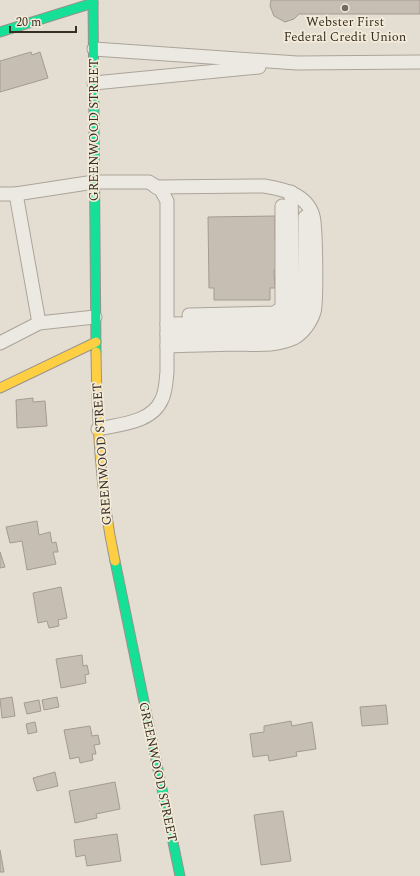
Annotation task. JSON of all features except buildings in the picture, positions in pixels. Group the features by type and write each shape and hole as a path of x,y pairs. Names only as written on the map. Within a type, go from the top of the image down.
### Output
{"main road":[{"path":"0,32 93,1"},
{"name":"GREENWOOD STREET","path":"93,1 96,342 98,429 102,484 109,534 180,876"},
{"path":"0,388 96,342"}],"lane":[{"path":"94,49 297,63 420,62"},
{"path":"94,83 297,63"},
{"path":"0,194 16,194 94,182 150,182 161,190 167,201 167,372 163,398 156,410 140,420 98,429"},
{"path":"156,187 264,186 287,190 304,202 314,216 314,311 310,324 295,338 274,344 167,330"},
{"path":"167,330 275,323 285,319 291,312 293,303 287,190"},
{"path":"16,194 39,323"},
{"path":"0,343 39,323 96,317"}],"traffic: fast":[{"path":"93,0 96,352"},
{"path":"0,32 93,3"},
{"path":"115,561 180,876"}],"traffic: slow":[{"path":"0,388 96,342"},
{"path":"96,352 100,457 106,509 115,561"}],"place":[{"name":"Webster First Federal Credit Union","path":"345,8"}]}
